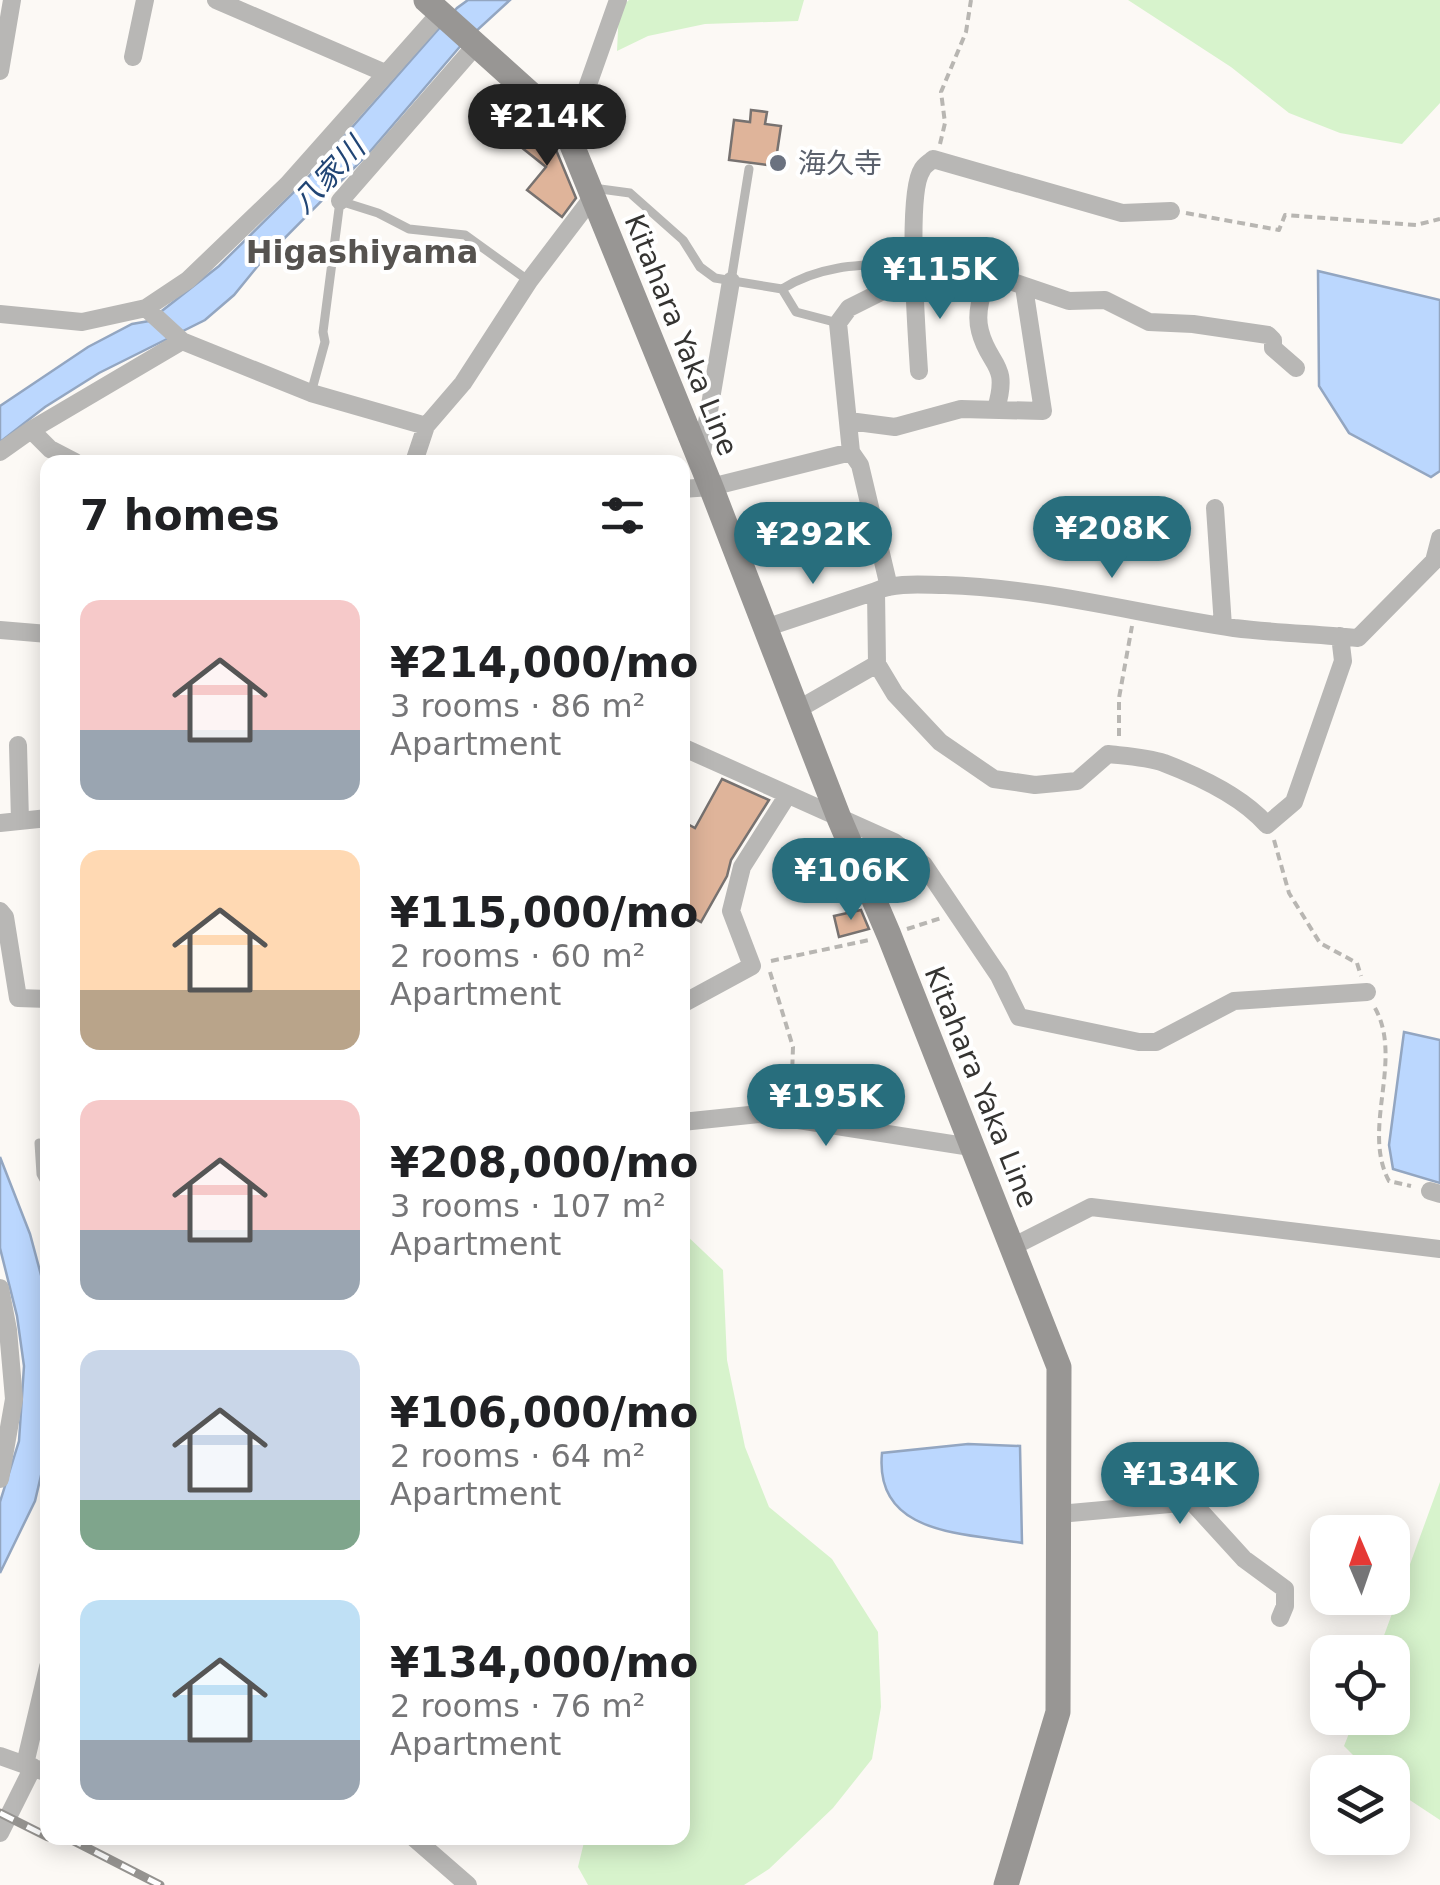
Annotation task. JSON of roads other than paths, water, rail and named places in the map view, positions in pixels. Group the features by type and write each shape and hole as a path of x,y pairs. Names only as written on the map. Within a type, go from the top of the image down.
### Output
{"main road":[{"name":"Kitahara Yaka Line","path":"433,6 563,123 1059,1367 1058,1712 1006,1885"}],"street":[{"path":"0,70 12,0"},
{"path":"133,57 145,0"},
{"path":"216,0 385,73"},
{"path":"260,20 270,0"},
{"path":"563,123 584,96 618,0"},
{"path":"0,314 82,322 146,308 188,280 262,210 385,73 433,6"},
{"path":"340,202 477,44"},
{"path":"918,371 914,261 918,181 920,171 933,159 1122,213 1172,210"},
{"path":"416,455 426,426 463,383 590,192"},
{"path":"1296,368 1273,348 1268,335 1149,322 1105,300 1069,301 988,274 914,261 849,308 838,323 844,413 849,421 851,452 860,465 883,589 877,664 895,694 940,742 994,779 1034,785 1077,781 1108,754 1161,762 1208,784 1260,816 1267,825 1294,802 1343,661 1340,636"},
{"path":"988,274 978,312 979,330 1002,381 996,409"},
{"path":"700,461 731,281"},
{"path":"849,421 895,427 962,409 1043,411 1024,287"},
{"path":"146,308 182,340 311,392 426,426"},
{"path":"0,452 182,340"},
{"path":"31,430 63,455"},
{"path":"690,488 711,487 851,452"},
{"path":"1215,508 1223,626"},
{"path":"765,628 883,589 986,586 1223,626 1358,638 1434,560 1440,538"},
{"path":"0,630 40,633"},
{"path":"797,710 877,664"},
{"path":"18,744 20,821"},
{"path":"690,751 894,842 924,864 999,976 1019,1017 1156,1042 1234,1001 1366,992"},
{"path":"690,1000 752,966 731,911 742,866 787,796"},
{"path":"0,823 40,819"},
{"path":"0,911 5,918 18,998 40,999"},
{"path":"690,1121 759,1114 971,1147"},
{"path":"1012,1247 1090,1207 1440,1249"},
{"path":"0,1288 14,1400 0,1479"},
{"path":"1059,1514 1192,1502 1244,1559 1285,1589 1280,1618"},
{"path":"0,1833 35,1768 40,1729"},
{"path":"0,1756 35,1768"},
{"path":"422,1845 468,1885"}],"lane":[{"path":"731,281 749,168"},
{"path":"590,192 630,192 682,240 700,266 715,278 782,289 818,270 914,261"},
{"path":"311,392 325,342 323,332 340,202 378,213 410,230 465,235 529,281"},
{"path":"782,289 796,312 838,323"},
{"path":"39,1143 40,1158"}],"water":[{"name":"八家川","path":"468,0 510,0 463,43 368,154 261,262 234,295 205,320 99,373 0,442 0,406 88,347 132,324 149,321 219,266 303,183"},
{"path":"1318,271 1440,300 1440,471 1431,477 1349,433 1319,386"},
{"path":"1404,1032 1440,1040 1440,1183 1393,1169 1389,1145"},
{"path":"0,1157 40,1271 40,1480 35,1501 0,1573 0,1502 19,1441 24,1366 17,1316 0,1248"},
{"path":"968,1444 1020,1446 1022,1543 927,1525 907,1515 892,1500 883,1480 882,1453"}],"railway":[{"path":"0,1813 40,1833"},
{"path":"82,1845 160,1885"}],"place":[{"name":"海久寺","path":"778,163"}],"district":[{"name":"Higashiyama","path":"362,252"}]}
